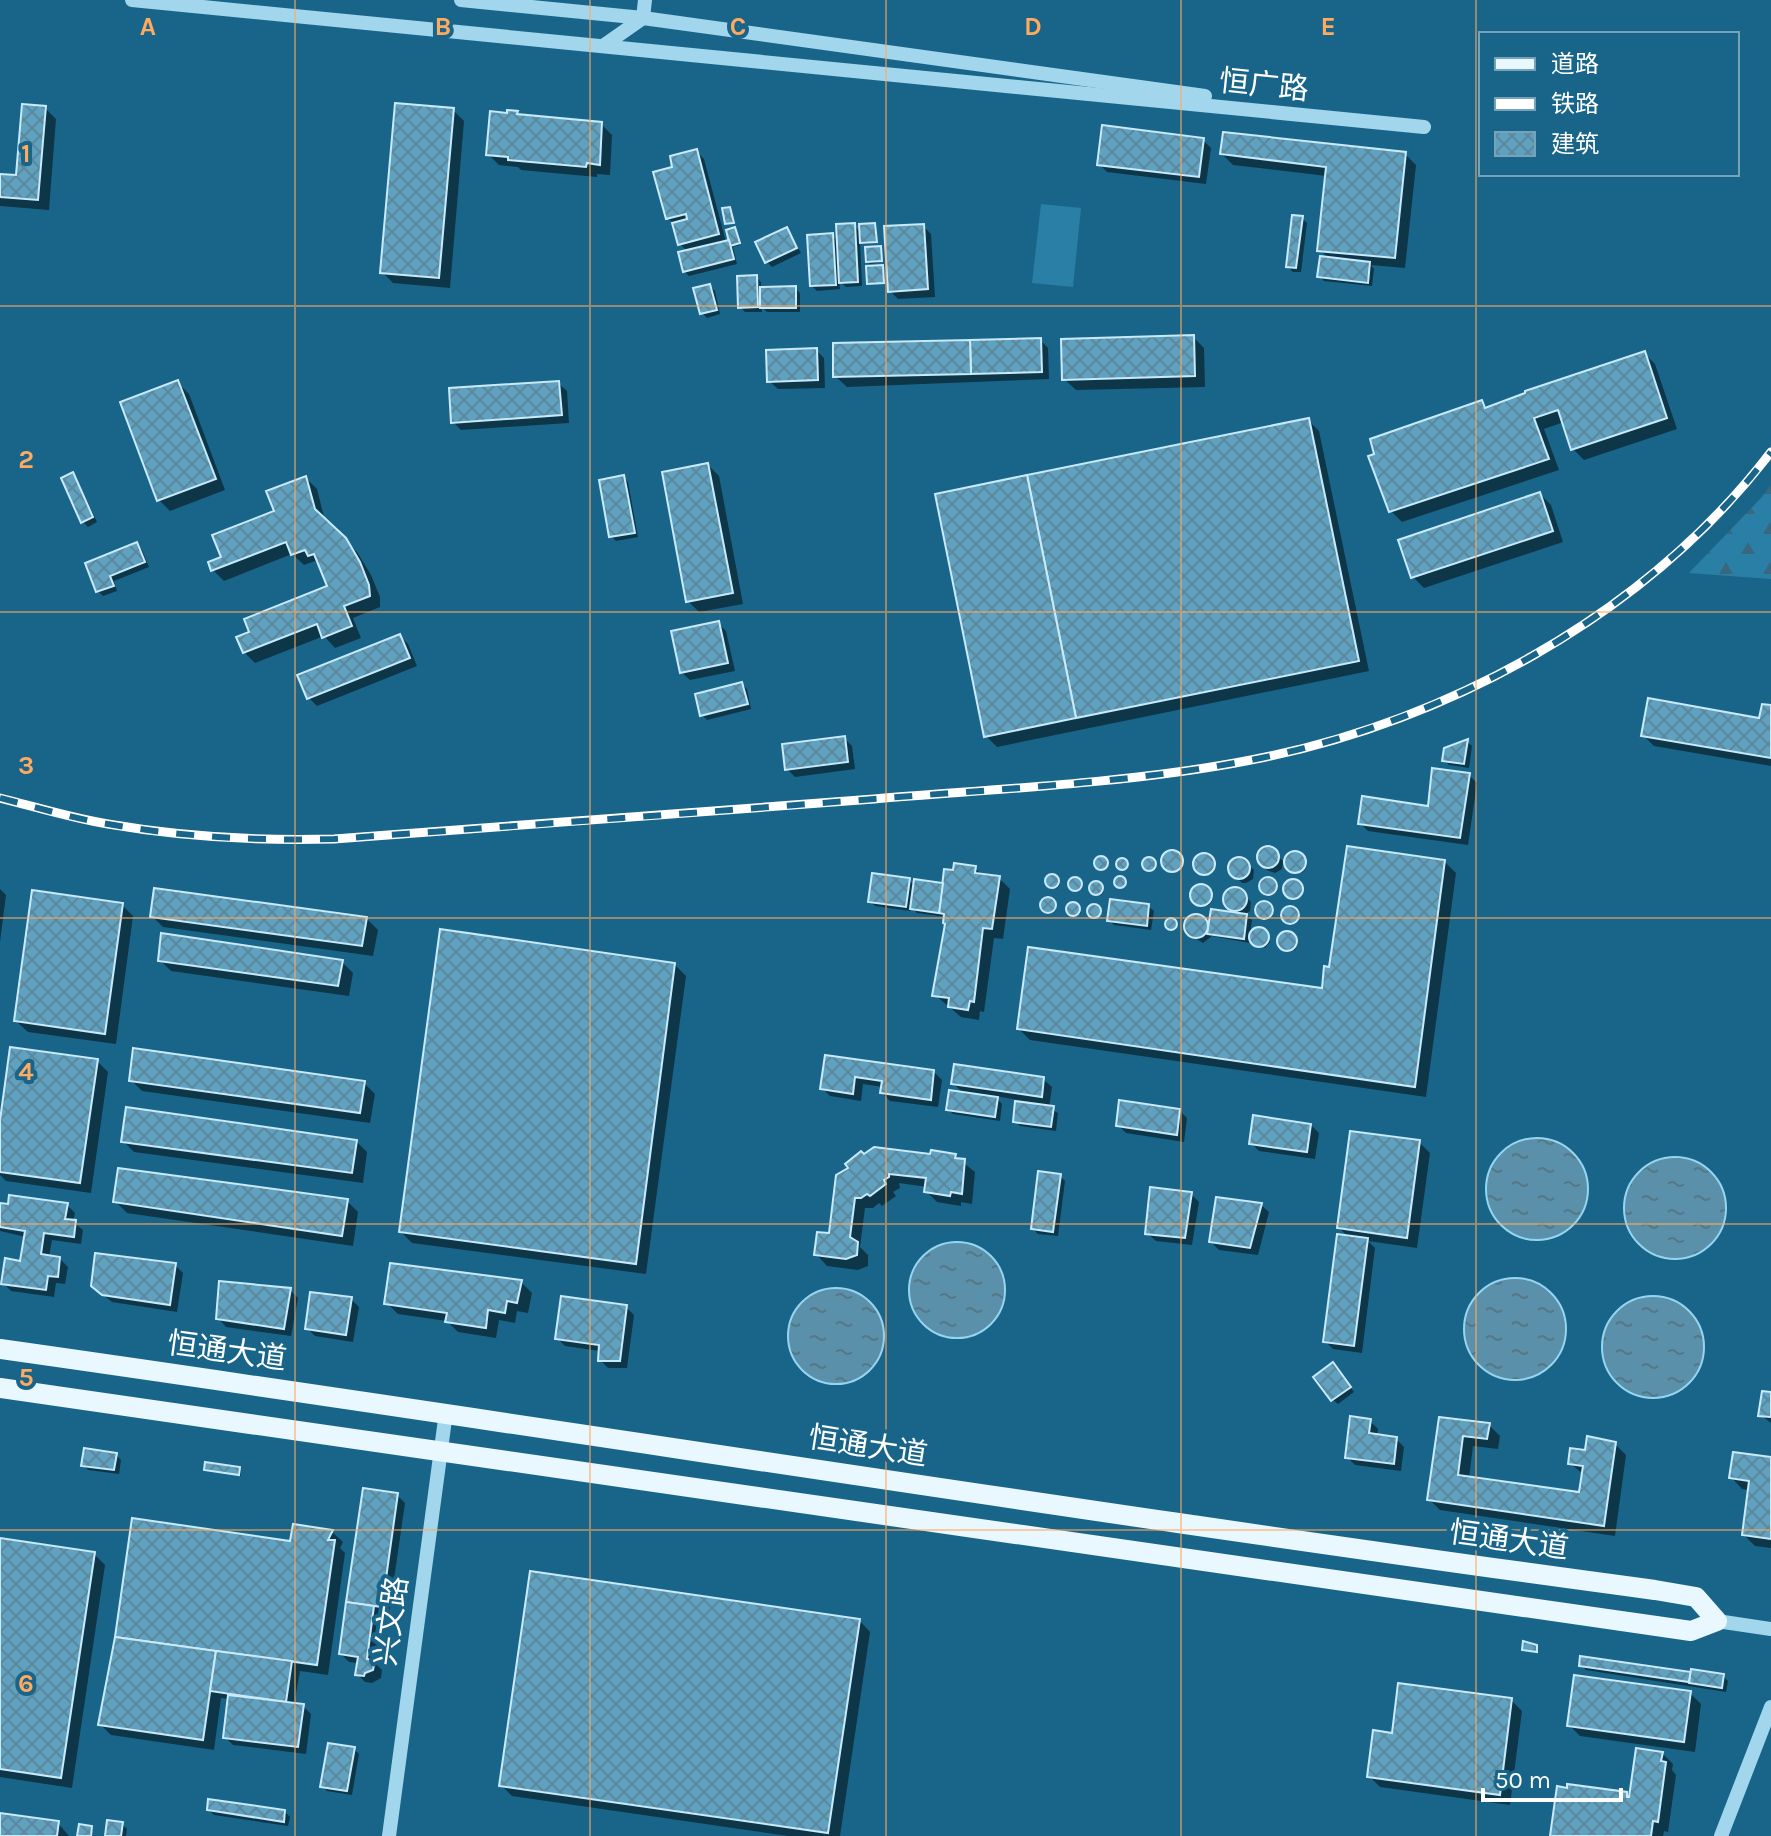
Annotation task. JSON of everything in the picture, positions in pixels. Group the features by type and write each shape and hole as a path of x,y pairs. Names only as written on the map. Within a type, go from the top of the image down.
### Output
{"main road":[{"name":"恒通大道","path":"0,1349 446,1412 1406,1557 1655,1590 1696,1597 1717,1621 1691,1631 0,1388"}],"street":[{"name":"恒广路","path":"132,0 1424,127 643,18 461,0"},
{"path":"603,46 643,18 645,0"},
{"name":"兴文路","path":"389,1836 446,1412"},
{"name":"恒通大道","path":"1717,1621 1771,1629"},
{"path":"1721,1836 1771,1707"}],"green space":[{"path":"1041,204 1081,208 1073,287 1032,283"},
{"path":"1771,485 1771,579 1689,573 1761,498"}],"water":[{"path":"1537,1138 1557,1142 1573,1153 1584,1169 1588,1189 1584,1209 1573,1225 1557,1236 1537,1240 1517,1236 1501,1225 1490,1209 1486,1189 1490,1169 1501,1153 1517,1142"},
{"path":"1675,1157 1695,1161 1711,1172 1722,1188 1726,1208 1722,1228 1711,1244 1695,1255 1675,1259 1655,1255 1639,1244 1628,1228 1624,1208 1628,1188 1639,1172 1655,1161"},
{"path":"957,1242 975,1246 991,1256 1001,1272 1005,1290 1001,1308 991,1324 975,1334 957,1338 939,1334 923,1324 913,1308 909,1290 913,1272 923,1256 939,1246"},
{"path":"1515,1278 1535,1282 1551,1293 1562,1309 1566,1329 1562,1349 1551,1365 1535,1376 1515,1380 1495,1376 1479,1365 1468,1349 1464,1329 1468,1309 1479,1293 1495,1282"},
{"path":"836,1288 854,1292 870,1302 880,1318 884,1336 880,1354 870,1370 854,1380 836,1384 818,1380 802,1370 792,1354 788,1336 792,1318 802,1302 818,1292"},
{"path":"1653,1296 1673,1300 1689,1311 1700,1327 1704,1347 1700,1367 1689,1383 1673,1394 1653,1398 1633,1394 1617,1383 1606,1367 1602,1347 1606,1327 1617,1311 1633,1300"}],"building":[{"path":"395,103 454,108 439,278 380,273"},
{"path":"22,104 46,106 38,200 0,197 0,174 16,175"},
{"path":"507,110 518,111 517,114 602,122 600,165 587,163 586,167 486,155 490,111 507,113"},
{"path":"1102,125 1204,138 1199,177 1097,165"},
{"path":"1223,132 1406,152 1395,258 1317,251 1326,167 1220,154"},
{"path":"697,149 719,234 678,245 672,223 687,219 686,214 666,219 653,172 672,167 670,156"},
{"path":"730,207 734,223 725,224 722,208"},
{"path":"1292,215 1303,216 1296,268 1286,267"},
{"path":"855,223 858,282 839,283 836,224"},
{"path":"875,223 877,242 860,243 859,224"},
{"path":"924,224 928,289 888,292 884,226"},
{"path":"735,227 740,243 730,246 726,230"},
{"path":"787,227 797,248 765,263 755,242"},
{"path":"833,233 836,285 810,286 807,235"},
{"path":"729,240 734,259 683,272 678,252"},
{"path":"881,246 882,261 866,262 865,247"},
{"path":"1320,256 1370,262 1368,283 1317,277"},
{"path":"883,265 884,283 867,284 866,266"},
{"path":"757,275 758,307 738,308 737,276"},
{"path":"710,284 717,310 700,314 693,288"},
{"path":"796,286 796,308 760,308 760,287"},
{"path":"1194,335 1195,376 1062,380 1061,339"},
{"path":"1041,338 1042,372 971,374 970,340"},
{"path":"970,340 971,374 833,377 833,343"},
{"path":"817,348 818,380 767,382 766,350"},
{"path":"1645,351 1667,418 1571,450 1558,410 1534,418 1549,459 1389,512 1368,456 1374,454 1370,439 1482,400 1485,408 1525,391"},
{"path":"178,380 216,479 157,501 120,402"},
{"path":"559,381 562,415 451,423 449,388"},
{"path":"1309,418 1359,661 1076,718 1027,475"},
{"path":"708,463 733,593 686,602 662,472"},
{"path":"73,472 93,517 81,523 61,478"},
{"path":"624,475 635,533 609,537 599,480"},
{"path":"1027,475 1076,718 984,737 935,494"},
{"path":"306,476 315,509 346,538 360,562 370,596 344,606 352,626 322,638 317,624 243,653 236,637 249,632 244,619 327,586 314,554 308,556 305,550 291,555 286,542 211,571 208,562 221,557 212,535 274,511 266,491"},
{"path":"1540,492 1553,531 1411,578 1398,540"},
{"path":"137,542 145,562 110,576 114,586 96,592 85,563"},
{"path":"719,621 728,663 680,673 671,631"},
{"path":"400,634 410,658 307,699 297,675"},
{"path":"742,682 748,704 700,716 695,694"},
{"path":"1648,698 1759,718 1762,704 1771,705 1771,758 1641,736"},
{"path":"845,736 848,762 785,770 782,744"},
{"path":"1468,739 1464,764 1442,761 1444,748"},
{"path":"1432,768 1470,773 1460,838 1358,824 1362,796 1428,806"},
{"path":"1268,846 1276,849 1279,857 1276,865 1268,868 1260,865 1257,857 1260,849"},
{"path":"1347,846 1445,860 1415,1087 1017,1029 1028,947 1322,988 1324,966 1329,967"},
{"path":"1172,850 1180,853 1183,861 1180,869 1172,872 1164,869 1161,861 1164,853"},
{"path":"1295,851 1303,854 1306,862 1303,870 1295,873 1287,870 1284,862 1287,854"},
{"path":"1204,853 1215,864 1204,875 1193,864"},
{"path":"1101,856 1108,863 1101,870 1094,863"},
{"path":"1149,857 1156,864 1149,871 1142,864"},
{"path":"1239,857 1247,860 1250,868 1247,876 1239,879 1231,876 1228,868 1231,860"},
{"path":"1122,858 1128,864 1122,870 1116,864"},
{"path":"954,863 976,866 975,873 1000,876 992,929 983,928 974,1002 970,1001 968,1010 948,1007 949,998 932,996 945,924 944,914 939,913 944,869 953,870"},
{"path":"872,873 910,878 906,907 868,902"},
{"path":"1052,874 1059,881 1052,888 1045,881"},
{"path":"1120,876 1126,882 1120,888 1114,882"},
{"path":"1075,877 1082,884 1075,891 1068,884"},
{"path":"1268,877 1277,886 1268,895 1259,886"},
{"path":"914,879 943,883 939,913 910,909"},
{"path":"1293,879 1300,882 1303,889 1300,896 1293,899 1286,896 1283,889 1286,882"},
{"path":"1096,881 1103,888 1096,895 1089,888"},
{"path":"1201,884 1209,887 1212,895 1209,903 1201,906 1193,903 1190,895 1193,887"},
{"path":"1235,887 1244,890 1247,899 1244,908 1235,911 1226,908 1223,899 1226,890"},
{"path":"154,888 367,917 362,946 150,917"},
{"path":"32,890 123,903 105,1034 14,1021"},
{"path":"1045,897 1051,897 1056,905 1054,911 1045,913 1040,908 1040,902"},
{"path":"1110,899 1149,904 1147,926 1107,921"},
{"path":"1264,901 1273,910 1264,919 1255,910"},
{"path":"1073,902 1080,909 1073,916 1066,909"},
{"path":"1094,904 1101,911 1094,918 1087,911"},
{"path":"1286,906 1294,906 1299,915 1297,922 1286,924 1281,919 1281,911"},
{"path":"1211,909 1247,914 1244,939 1207,934"},
{"path":"1196,914 1205,917 1208,926 1205,935 1196,938 1187,935 1184,926 1187,917"},
{"path":"1166,919 1176,919 1176,929 1166,929"},
{"path":"1259,927 1266,930 1269,937 1266,944 1259,947 1252,944 1249,937 1252,930"},
{"path":"440,929 675,963 636,1264 399,1232"},
{"path":"1287,931 1294,934 1297,941 1294,948 1287,951 1280,948 1277,941 1280,934"},
{"path":"161,933 343,960 338,986 158,961"},
{"path":"10,1047 98,1059 80,1183 0,1172 0,1120"},
{"path":"133,1048 365,1081 360,1113 129,1081"},
{"path":"825,1055 934,1070 931,1100 880,1093 882,1081 855,1077 853,1094 820,1089"},
{"path":"954,1064 1044,1077 1042,1097 951,1084"},
{"path":"949,1090 998,1097 995,1117 946,1110"},
{"path":"1119,1100 1180,1109 1177,1135 1116,1126"},
{"path":"1015,1101 1054,1106 1051,1127 1013,1122"},
{"path":"126,1107 357,1140 352,1173 121,1142"},
{"path":"1253,1115 1311,1124 1307,1152 1249,1144"},
{"path":"1350,1131 1420,1140 1407,1238 1337,1228"},
{"path":"874,1147 956,1154 955,1158 965,1159 962,1194 951,1192 950,1196 924,1192 926,1178 889,1174 884,1180 886,1184 870,1196 855,1198 850,1237 858,1242 857,1255 846,1259 814,1255 817,1232 829,1233 836,1175 848,1168 845,1164 861,1151 864,1154"},
{"path":"118,1168 348,1199 342,1236 113,1202"},
{"path":"1038,1171 1061,1174 1053,1232 1031,1229"},
{"path":"1150,1187 1192,1192 1185,1238 1145,1234"},
{"path":"9,1195 68,1203 65,1219 76,1220 74,1237 44,1233 41,1254 60,1257 58,1277 48,1276 46,1290 1,1284 5,1258 20,1261 25,1231 0,1227 0,1203 8,1204"},
{"path":"1216,1197 1262,1203 1250,1248 1209,1242"},
{"path":"1337,1234 1368,1238 1354,1346 1323,1342"},
{"path":"95,1253 176,1263 170,1305 102,1295 91,1286"},
{"path":"390,1263 522,1280 517,1303 507,1301 505,1313 488,1310 486,1328 445,1322 447,1313 384,1304"},
{"path":"219,1281 291,1288 284,1329 216,1319"},
{"path":"310,1292 352,1297 346,1335 305,1329"},
{"path":"561,1296 627,1305 620,1361 598,1361 599,1345 555,1339"},
{"path":"1333,1362 1351,1387 1331,1401 1313,1377"},
{"path":"1762,1391 1771,1392 1771,1417 1758,1416"},
{"path":"1350,1416 1371,1419 1369,1433 1397,1437 1394,1464 1345,1458"},
{"path":"1439,1417 1490,1423 1487,1439 1463,1436 1458,1475 1579,1492 1583,1466 1568,1464 1570,1448 1585,1450 1587,1436 1616,1442 1604,1526 1427,1500"},
{"path":"84,1448 117,1453 114,1470 81,1466"},
{"path":"1733,1452 1771,1457 1771,1539 1742,1535 1749,1481 1729,1478"},
{"path":"205,1462 240,1467 239,1475 204,1470"},
{"path":"363,1488 398,1493 382,1607 346,1602"},
{"path":"132,1518 290,1541 293,1524 333,1530 328,1540 335,1540 317,1665 115,1637"},
{"path":"0,1538 95,1552 61,1778 0,1769"},
{"path":"530,1571 860,1619 828,1833 499,1786"},
{"path":"346,1602 374,1606 367,1659 375,1660 373,1670 364,1676 355,1675 358,1657 339,1654"},
{"path":"115,1637 216,1651 203,1740 98,1725"},
{"path":"1523,1641 1537,1645 1537,1652 1522,1650"},
{"path":"216,1651 292,1661 286,1702 210,1691"},
{"path":"1580,1656 1691,1672 1689,1682 1579,1666"},
{"path":"1691,1669 1724,1674 1722,1688 1689,1683"},
{"path":"1574,1675 1691,1691 1684,1742 1567,1726"},
{"path":"1398,1683 1512,1698 1500,1795 1367,1777 1373,1730 1392,1733"},
{"path":"228,1695 304,1704 298,1747 223,1738"},
{"path":"328,1743 355,1747 347,1791 320,1787"},
{"path":"1636,1748 1663,1752 1661,1761 1666,1762 1658,1822 1653,1821 1651,1836 1550,1836 1557,1786 1567,1788 1567,1784 1627,1792 1629,1797"},
{"path":"208,1799 285,1810 284,1822 207,1810"},
{"path":"0,1813 59,1821 57,1836 0,1836"},
{"path":"107,1820 123,1822 121,1836 105,1836"},
{"path":"79,1824 92,1826 91,1836 77,1836"}],"railway":[{"path":"0,798 94,822 164,832 249,839 334,839 1055,785 1235,763 1311,746 1387,723 1461,693 1532,656 1599,614 1662,566 1720,512 1771,452"}]}
